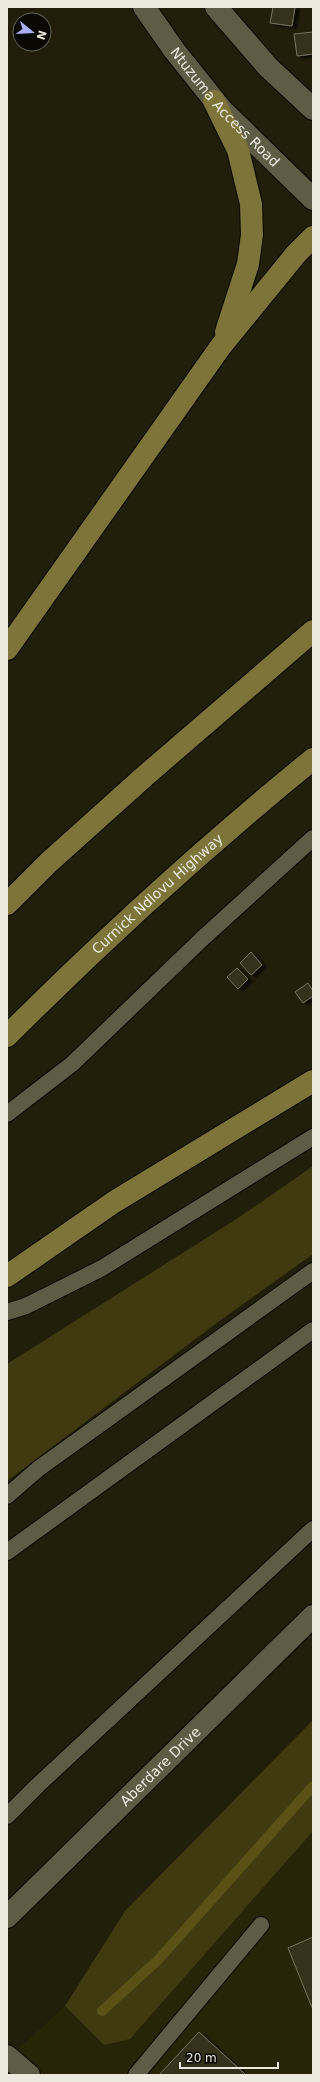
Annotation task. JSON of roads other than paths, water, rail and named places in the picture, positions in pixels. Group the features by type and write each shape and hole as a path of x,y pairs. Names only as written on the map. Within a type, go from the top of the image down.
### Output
{"main road":[{"path":"214,102 238,150 251,204 252,236 248,264 221,346"},
{"path":"7,649 221,346 292,260 313,237"},
{"path":"7,904 48,863 146,775 313,631"},
{"name":"Curnick Ndlovu Highway","path":"7,1036 89,954 256,805 313,759"},
{"path":"7,1276 114,1202 313,1081"}],"street":[{"name":"Ntuzuma Access Road","path":"144,7 174,50 214,102 313,199"},
{"path":"216,7 268,67 313,109"},
{"name":"Aberdare Drive","path":"7,1917 313,1616"},
{"path":"7,2056 29,2075"}],"lane":[{"path":"7,1114 72,1064 203,938 313,838"},
{"path":"7,1312 26,1306 102,1268 313,1137"},
{"path":"7,1496 38,1469 313,1271"},
{"path":"7,1552 313,1330"},
{"path":"7,1816 38,1785 313,1529"},
{"path":"136,2075 262,1925"}],"waterway":[{"path":"102,2011 158,1960 313,1786"}]}
